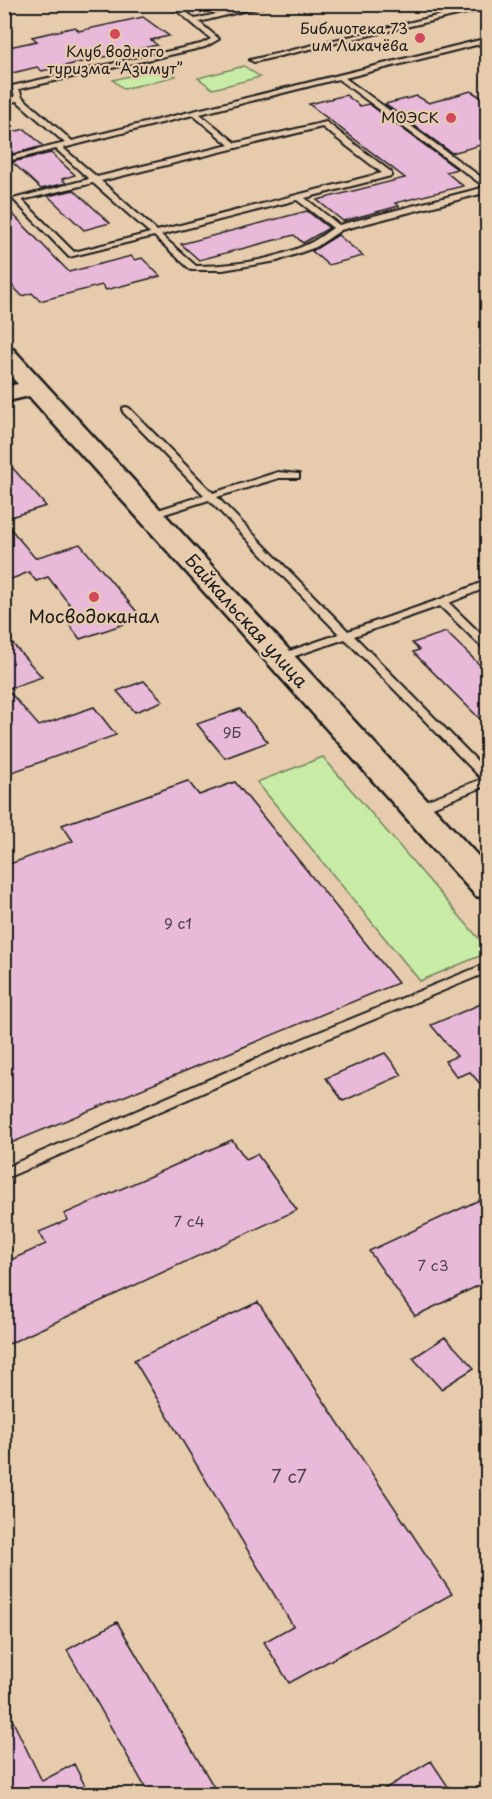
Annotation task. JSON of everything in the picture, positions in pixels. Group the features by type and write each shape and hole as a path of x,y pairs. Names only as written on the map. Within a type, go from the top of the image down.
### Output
{"street":[{"name":"Байкальская улица","path":"4,354 488,888"},
{"path":"4,395 34,387"}],"lane":[{"path":"70,143 19,98 15,88 203,46 216,39 172,4"},
{"path":"194,21 268,4"},
{"path":"254,60 488,6"},
{"path":"4,160 488,40"},
{"path":"339,77 488,188"},
{"path":"4,101 19,98"},
{"path":"195,113 236,146"},
{"path":"323,124 388,174 72,255 16,199 95,180 323,124"},
{"path":"58,147 194,268 223,268 284,255 313,245 338,228 488,188"},
{"path":"299,196 338,228"},
{"path":"126,410 488,780 416,809"},
{"path":"152,515 278,475 296,476"},
{"path":"279,658 442,602 488,583"},
{"path":"442,602 488,646"},
{"path":"4,1174 312,1040 488,967"}],"green space":[{"path":"244,66 260,77 213,89 198,78"},
{"path":"164,67 176,76 124,89 113,80"},
{"path":"323,757 487,948 487,953 420,981 257,782"}],"building":[{"path":"143,17 169,36 151,40 157,45 42,71 37,67 4,75 4,48 37,41 32,37 75,27 79,31"},
{"path":"471,91 488,102 488,143 452,153 385,104 417,96 429,103"},
{"path":"346,95 360,106 369,104 457,169 446,172 463,186 395,203 399,206 343,221 317,200 405,178 309,104"},
{"path":"25,129 43,146 5,156 4,134"},
{"path":"51,153 75,175 62,179 66,183 41,189 12,162"},
{"path":"74,190 110,223 84,230 48,196"},
{"path":"4,205 69,272 131,256 135,260 142,258 160,276 106,290 102,285 40,301 32,293 22,296 4,277"},
{"path":"307,211 329,228 303,243 294,235 199,260 181,244"},
{"path":"338,235 363,256 328,265 312,251"},
{"path":"4,458 46,506 4,519"},
{"name":"Мосводоканал","path":"4,521 35,558 80,544 142,618 80,639 64,618 77,614 48,577 36,581 29,572 4,582"},
{"path":"446,632 488,673 488,727 413,652 419,650 412,643"},
{"path":"4,634 42,677 7,689 39,726 94,707 116,735 4,775"},
{"path":"144,681 163,701 135,712 117,691"},
{"path":"240,709 268,742 225,758 197,724"},
{"path":"188,781 199,795 235,782 398,983 4,1146 4,866 73,841 62,825"},
{"path":"488,1001 488,1093 470,1072 457,1077 445,1061 457,1056 431,1025"},
{"path":"385,1053 402,1075 343,1101 326,1078"},
{"path":"232,1140 246,1159 257,1154 297,1210 4,1346 4,1263 46,1244 39,1232 68,1220 64,1214"},
{"path":"488,1196 488,1281 415,1316 369,1251"},
{"path":"258,1302 452,1594 289,1683 264,1642 293,1626 134,1360"},
{"path":"445,1337 474,1368 441,1389 413,1358"},
{"path":"117,1622 218,1794 149,1794 67,1650"},
{"path":"4,1703 42,1781 74,1764 89,1794 4,1794"},
{"path":"431,1761 453,1794 376,1794"}],"place":[{"name":"Клуб водного туризма “Азимут”","path":"115,34"},
{"name":"Библиотека 73 им Лихачёва","path":"420,38"},
{"name":"МОЭСК","path":"451,118"},
{"name":"Мосводоканал","path":"94,597"}]}
